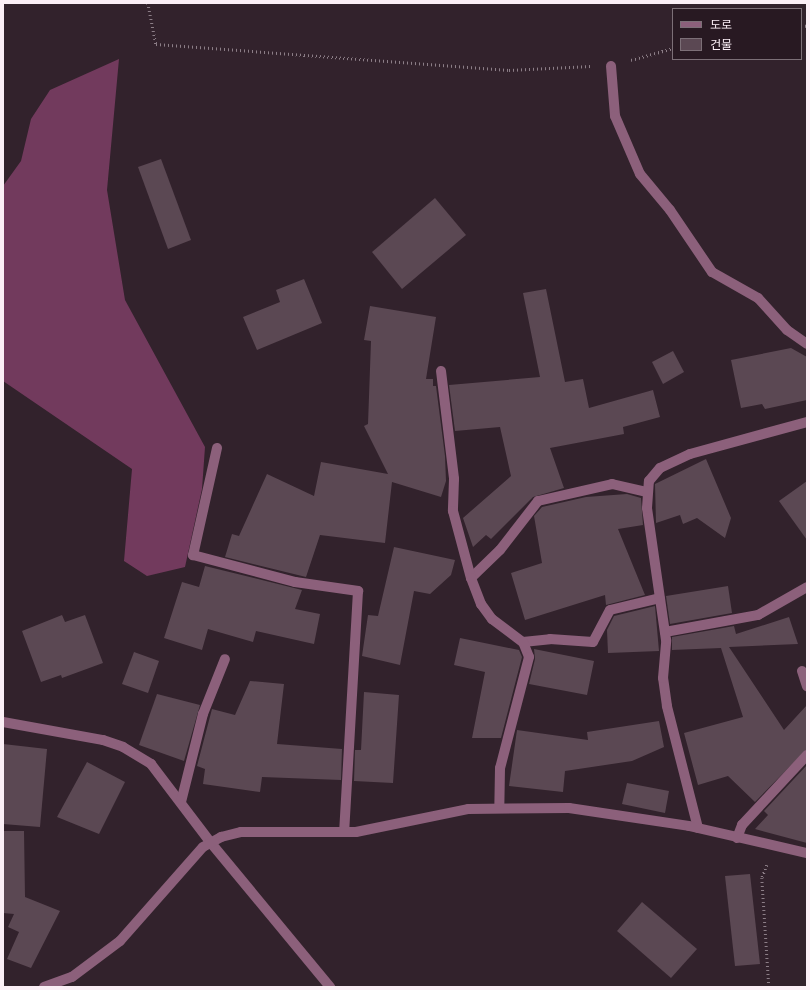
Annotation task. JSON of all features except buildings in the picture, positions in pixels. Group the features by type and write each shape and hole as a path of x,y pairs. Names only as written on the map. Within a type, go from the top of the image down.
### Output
{"street":[{"path":"611,66 615,116 640,174 670,210 712,272 722,280 749,291 787,330 807,344"},
{"path":"441,371 454,479 453,511 472,578 481,604 492,619 522,642 529,657 500,768 499,807"},
{"path":"698,828 666,706 663,678 665,632 646,492 649,481 660,468 690,454 807,422"},
{"path":"217,448 194,555 295,582 358,591 344,832"},
{"path":"472,578 500,550 538,501 612,484 646,492"},
{"path":"665,632 758,615 807,587"},
{"path":"522,642 550,639 593,642 610,610 660,598"},
{"path":"181,802 204,714 225,659"},
{"path":"802,671 807,686"},
{"path":"3,722 72,732 123,746 151,764 211,843 330,987"},
{"path":"737,838 742,825 807,755"},
{"path":"44,987 72,977 120,941 203,847 241,832 344,832 468,809 499,807 604,811 698,828 773,847 807,853"}],"path":[{"path":"148,3 156,44 509,70 611,66 672,48"},
{"path":"769,987 762,878 773,847"}],"shaded area":[{"path":"119,59 107,190 125,300 205,447 202,489 185,567 147,576 124,561 132,469 3,381 3,186 21,161 31,119 50,90"}]}
